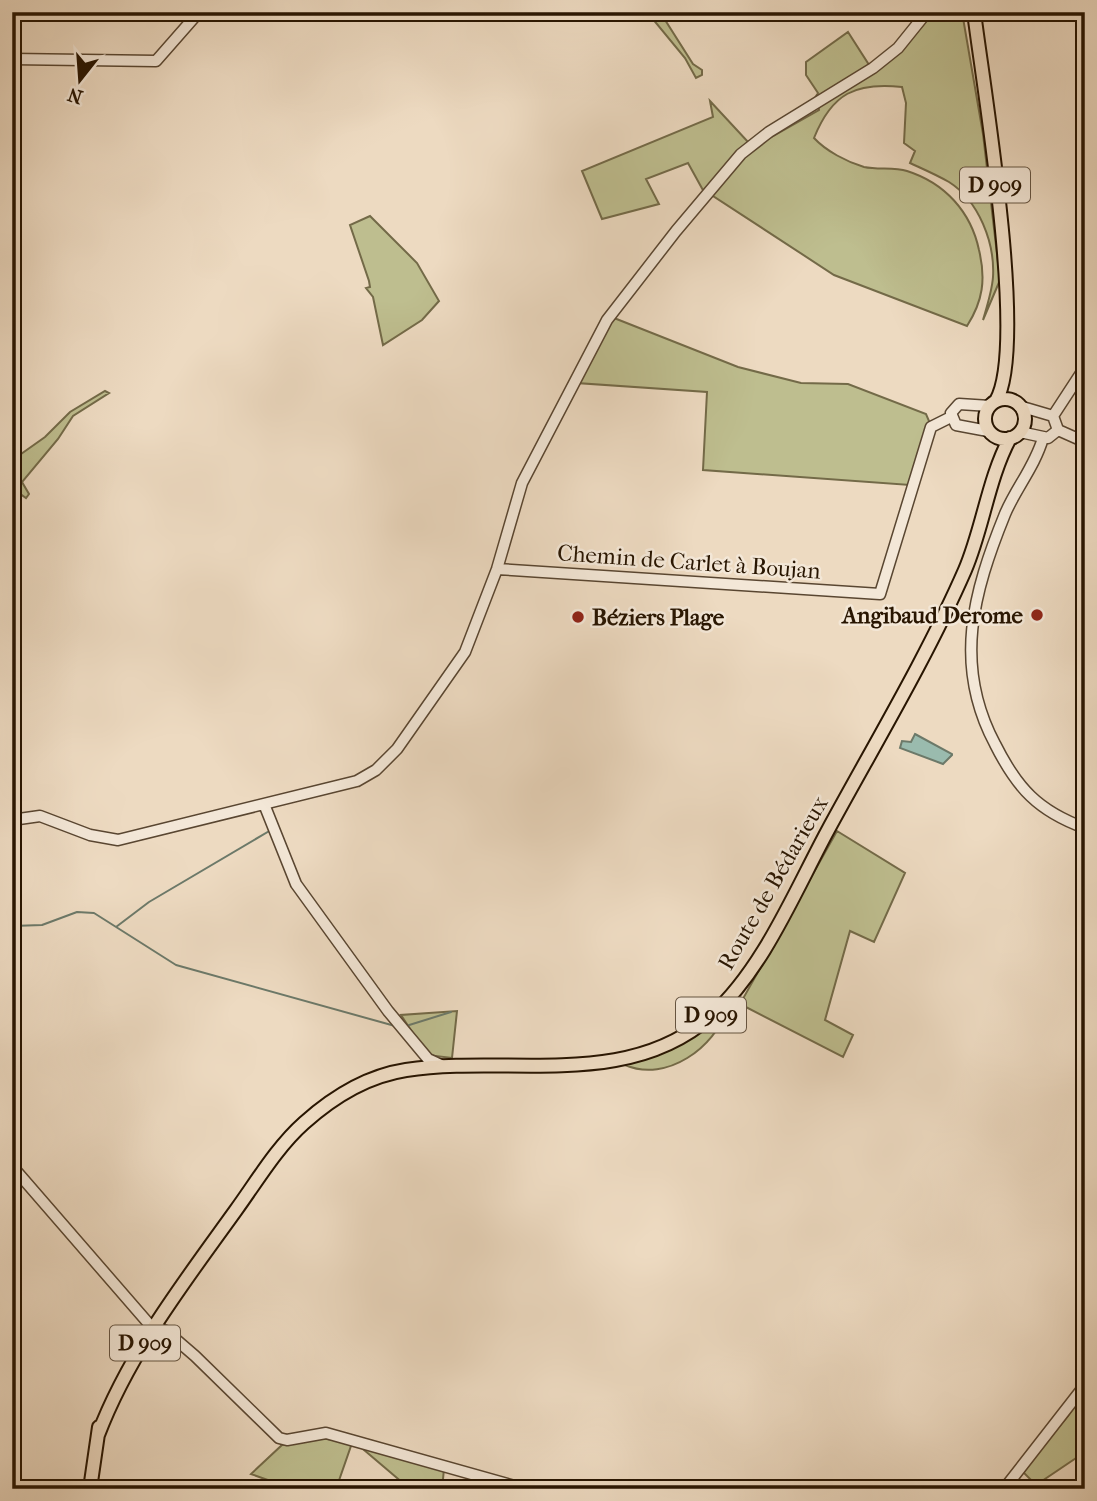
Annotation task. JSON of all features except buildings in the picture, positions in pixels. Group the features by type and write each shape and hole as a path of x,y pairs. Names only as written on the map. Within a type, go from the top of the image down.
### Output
{"main road":[{"name":"D 909","path":"974,12 1007,292 1008,392 1016,403"},
{"name":"D 909","path":"993,403 1003,383 1006,358"},
{"path":"993,403 1016,403 1025,422 1015,435 991,434 985,415 993,403"},
{"name":"Route de Bédarieux","path":"991,434 993,486"},
{"name":"Route de Bédarieux","path":"90,1489 104,1404 119,1371 300,1127 332,1100 369,1079 402,1070 441,1065 618,1062 679,1039 709,1018 732,996 755,963 851,789 964,572 993,486 1015,435"},
{"name":"Route de Bédarieux","path":"98,1435 126,1370 154,1325"}],"street":[{"path":"12,59 156,61 199,12"},
{"path":"12,820 40,817 90,835 118,840 357,781 376,771 397,749 465,652 497,569 522,483 607,320 668,241 753,143 873,68 898,48 927,12"},
{"path":"1053,416 1085,367"},
{"path":"991,434 959,426 951,417 952,410 959,404 993,403"},
{"path":"1016,403 1053,416"},
{"path":"1053,416 1058,430 1085,442"},
{"name":"Chemin de Carlet à Boujan","path":"497,569 880,594 931,427 951,417"},
{"path":"1015,435 1053,437 1058,430"},
{"path":"1043,438 1033,464 1005,514 982,581 972,622 970,669 974,693 990,735 1028,796 1050,814 1085,828"},
{"path":"264,804 296,884 401,1027 428,1059 441,1065"},
{"path":"12,1166 154,1325 166,1331 195,1356 279,1438 287,1440 305,1434 326,1433 525,1489"},
{"path":"1004,1489 1085,1385"}],"green space":[{"path":"647,12 660,12 693,64 702,70 702,75 696,78 685,58"},
{"path":"932,12 962,12 983,134 1000,280 983,320 993,277 988,237 977,211 960,190 910,163 915,151 904,143 906,103 902,87 871,87 848,94 829,110 814,138 831,152 857,165 902,170 921,176 944,191 963,211 975,236 982,271 980,299 967,326 834,275 710,194 754,147 819,110 818,104 866,76 895,54"},
{"path":"848,32 871,68 813,101 818,93 806,75 806,62"},
{"path":"710,101 749,143 704,192 688,163 646,179 659,204 602,219 582,171 713,117"},
{"path":"370,216 417,263 439,301 422,320 383,345 373,297 366,288 370,287 369,281 350,225"},
{"path":"614,318 738,367 801,383 848,384 926,414 929,421 910,485 703,470 707,392 577,383"},
{"path":"105,391 109,393 73,416 58,439 22,482 29,494 26,498 12,488 12,453 21,454 45,437 70,412"},
{"path":"837,831 905,873 874,942 850,931 825,1020 853,1035 843,1057 740,1004"},
{"path":"727,1009 712,1036 687,1058 657,1069 625,1065 679,1043"},
{"path":"457,1011 452,1058 427,1055 401,1015"},
{"path":"1085,1390 1085,1452 1036,1485 1022,1471 1068,1416"},
{"path":"315,1437 352,1443 336,1489 293,1489 251,1474 282,1445"},
{"path":"357,1444 444,1469 442,1489 410,1489"}],"shaded area":[{"path":"915,734 952,755 943,764 900,748 902,741 911,742"}],"waterway":[{"path":"116,927 149,902 271,830"},
{"path":"12,926 42,925 77,912 94,913 176,965 395,1026"},
{"path":"406,1026 451,1012"}],"place":[{"name":"Angibaud Derome","path":"1037,615"},
{"name":"Béziers Plage","path":"578,617"}]}
